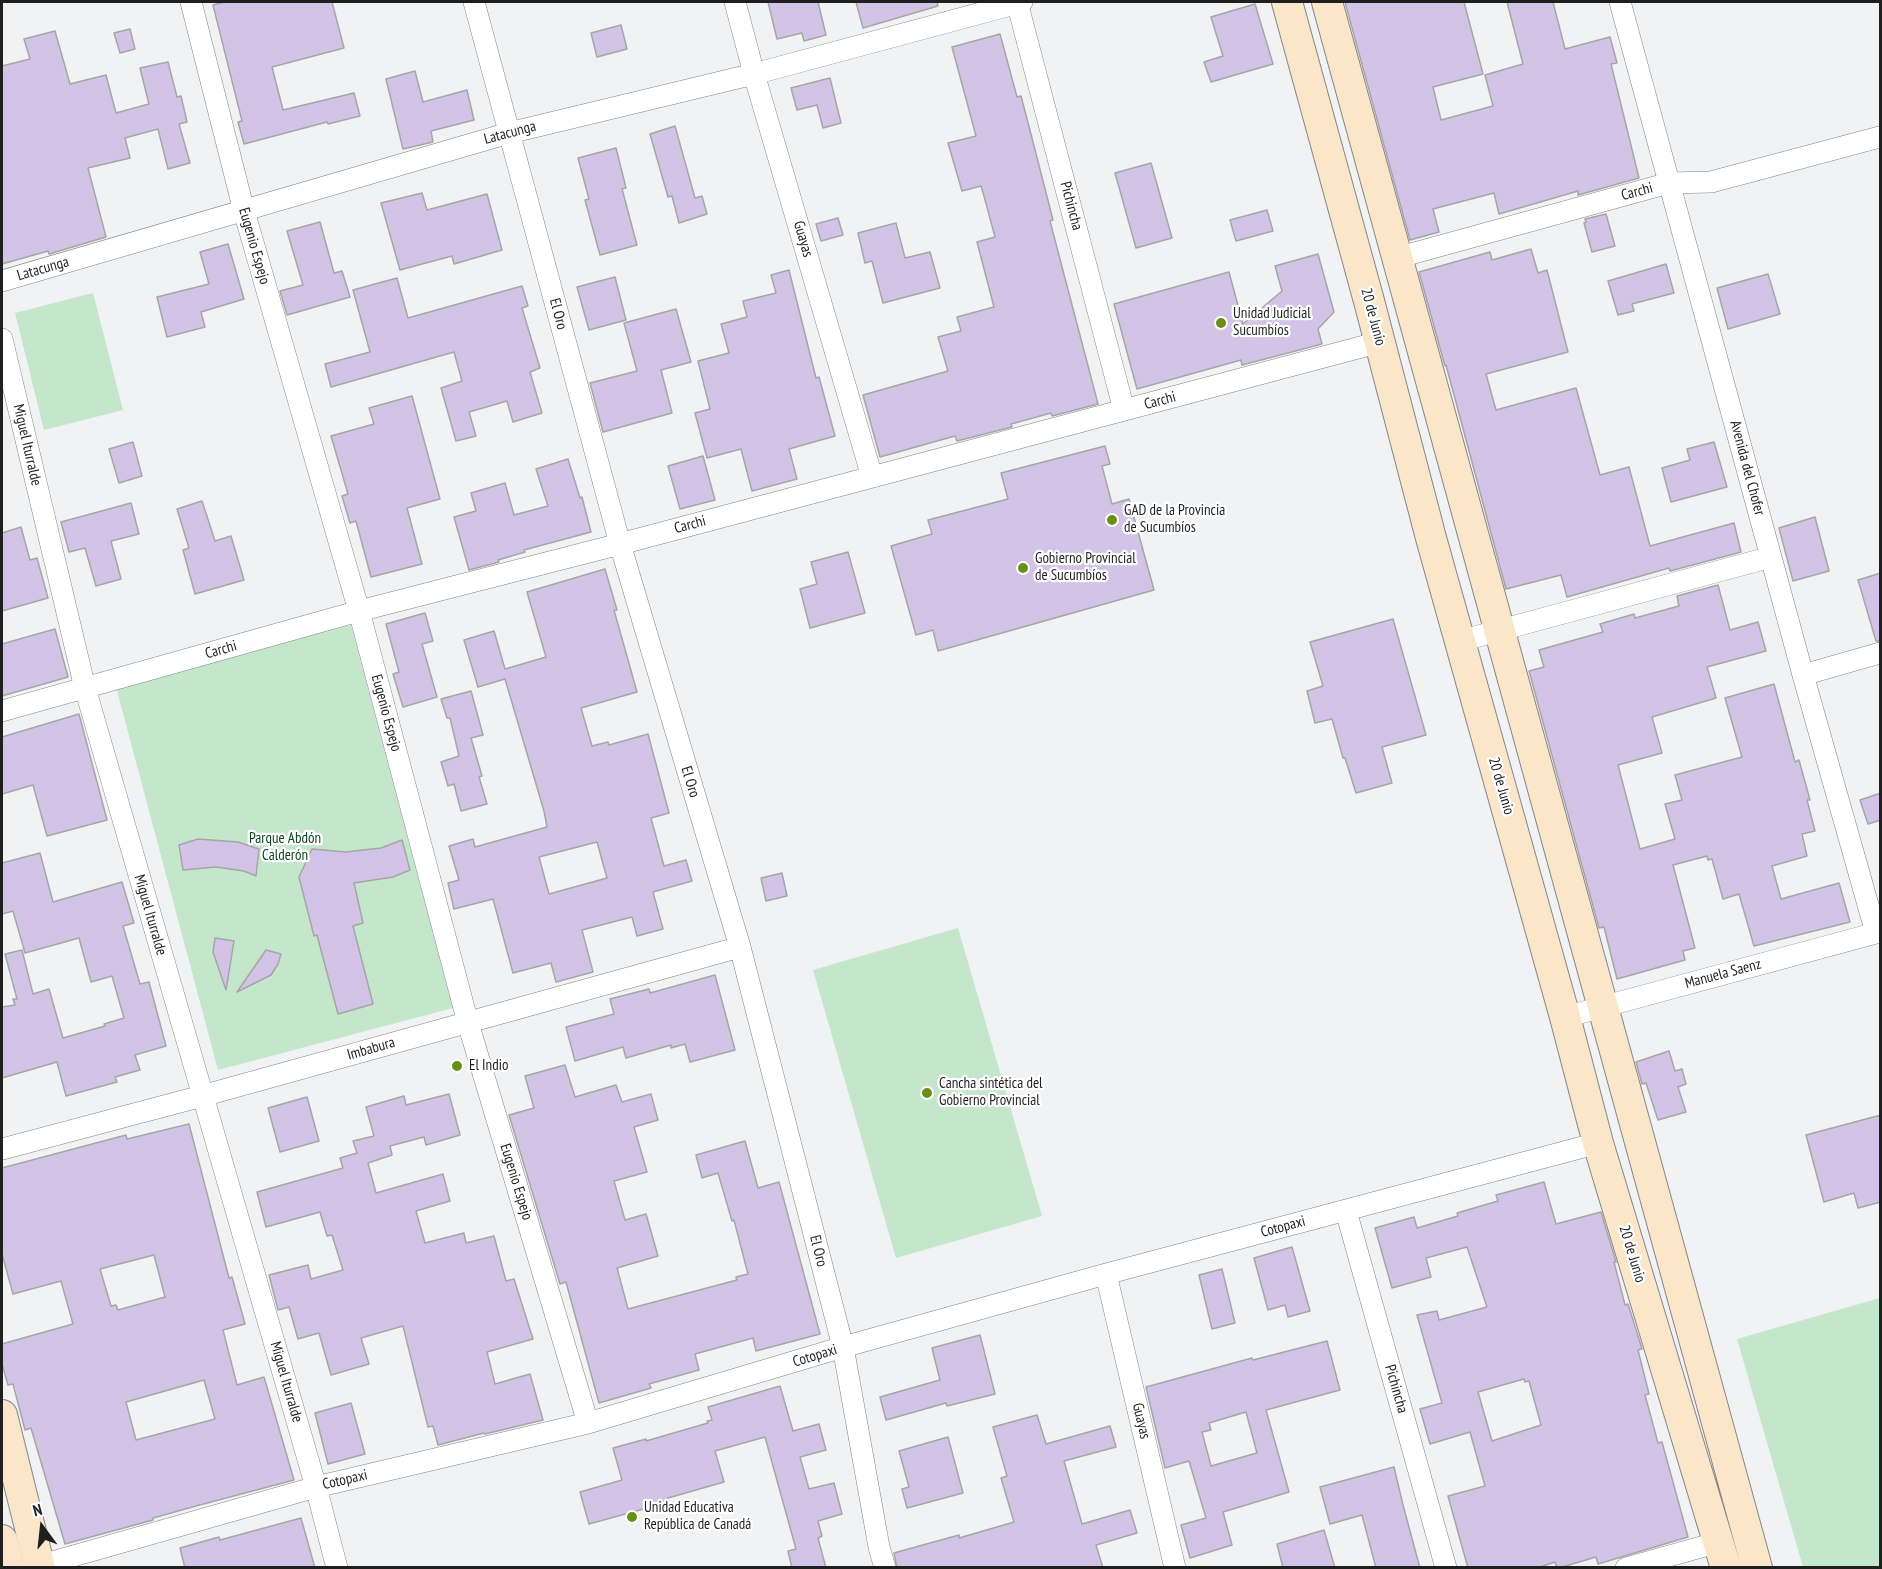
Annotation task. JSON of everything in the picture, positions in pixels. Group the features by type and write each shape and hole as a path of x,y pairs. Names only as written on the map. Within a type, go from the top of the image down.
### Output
{"street":[{"name":"Eugenio Espejo","path":"191,2 244,211 359,611 468,1023 588,1423"},
{"name":"El Oro","path":"474,2 620,544 740,947 843,1347 879,1547 885,1568"},
{"name":"Guayas","path":"735,2 872,477"},
{"name":"Latacunga","path":"2,280 509,133 754,74 1019,2"},
{"name":"Pichincha","path":"1019,2 1124,410"},
{"name":"20 de Junio","path":"1287,2 1431,538 1598,1143 1723,1555"},
{"path":"1327,2 1604,1006 1756,1568"},
{"name":"Avenida del Chofer","path":"1620,2 1803,675 1878,933"},
{"name":"Carchi","path":"1396,258 1669,183 1711,182 1881,136"},
{"path":"1369,301 1405,290"},
{"name":"Miguel Iturralde","path":"2,339 85,688 316,1487 337,1568"},
{"name":"Carchi","path":"2,711 359,611 1380,342"},
{"path":"1460,641 1771,557"},
{"path":"1803,675 1881,652"},
{"name":"Manuela Saenz","path":"1565,1017 1878,933"},
{"name":"Imbabura","path":"2,1149 740,947"},
{"name":"Cotopaxi","path":"37,1567 316,1487 588,1423 843,1347 1106,1274 1598,1143"},
{"name":"Pichincha","path":"1346,1211 1446,1568"},
{"name":"Guayas","path":"1106,1274 1175,1568"},
{"path":"2,1415 37,1567"},
{"path":"2,1540 9,1568"},
{"path":"1626,1568 1723,1555"}],"green space":[{"path":"93,293 123,410 44,430 15,313"},
{"name":"Parque Abdón Calderón","path":"351,625 453,1008 218,1070 116,687"},
{"name":"Cancha sintética del Gobierno Provincial","path":"958,928 1042,1216 896,1258 813,970"},
{"path":"1880,1298 1880,1567 1803,1567 1737,1339"}],"building":[{"path":"225,2 332,2 344,48 272,67 283,110 354,93 360,116 328,124 327,122 244,144 238,122 242,121 213,5"},
{"path":"768,2 818,2 826,35 804,41 802,33 777,39"},
{"path":"856,2 937,2 938,6 863,28"},
{"path":"1345,2 1464,2 1483,74 1433,87 1441,120 1493,106 1485,75 1523,64 1507,2 1553,2 1565,49 1610,37 1617,63 1611,64 1639,178 1578,195 1578,191 1499,214 1494,193 1433,209 1439,232 1410,240"},
{"path":"1255,4 1273,64 1211,82 1204,62 1223,56 1211,17"},
{"path":"621,25 627,49 597,57 591,33"},
{"path":"130,29 135,49 120,53 114,33"},
{"path":"55,31 70,84 106,75 116,113 149,104 140,68 168,62 177,97 181,96 187,122 179,124 190,163 168,169 158,129 125,138 130,158 88,168 106,237 49,254 48,251 2,264 2,66 30,59 24,39"},
{"path":"1000,34 1017,97 1021,96 1053,220 1050,221 1098,404 1052,416 1051,413 1011,424 1012,427 957,441 955,436 880,457 863,395 948,371 938,337 961,331 957,317 994,307 977,242 995,237 984,196 981,186 962,191 948,143 976,136 952,47"},
{"path":"415,71 423,102 467,90 474,120 431,131 433,142 403,149 386,79"},
{"path":"830,78 841,123 823,128 817,105 797,110 791,88"},
{"path":"675,126 695,198 702,196 707,214 679,223 672,196 668,197 650,134"},
{"path":"616,148 626,188 622,189 637,245 600,255 585,200 589,199 578,158"},
{"path":"1151,163 1172,238 1136,248 1115,173"},
{"path":"422,193 427,210 487,194 502,250 454,264 452,256 400,270 381,203"},
{"path":"1267,210 1273,231 1236,241 1230,220"},
{"path":"1606,214 1615,246 1592,252 1584,223 1585,219"},
{"path":"838,218 843,235 821,241 816,224"},
{"path":"320,222 334,273 342,271 350,297 287,315 280,291 303,285 287,231"},
{"path":"896,223 905,258 930,252 940,288 883,303 872,261 865,263 858,233"},
{"path":"228,244 244,299 201,312 205,327 167,337 157,297 209,284 200,252"},
{"path":"1531,249 1538,273 1547,270 1568,352 1486,374 1496,410 1576,388 1600,475 1629,467 1650,546 1734,523 1741,552 1670,571 1669,568 1567,597 1561,575 1506,589 1419,272 1490,252 1492,260"},
{"name":"Unidad Judicial Sucumbíos","path":"1318,254 1334,312 1318,329 1322,344 1242,365 1241,360 1137,389 1114,304 1229,272 1243,324 1282,291 1275,266"},
{"path":"1666,264 1674,293 1632,304 1634,311 1618,315 1608,281"},
{"path":"789,270 816,378 819,377 835,436 789,449 797,479 752,491 741,449 707,458 695,413 710,409 698,361 729,353 721,324 747,317 743,301 776,293 771,275"},
{"path":"1768,274 1780,314 1728,329 1717,288"},
{"path":"615,277 626,320 589,330 577,287"},
{"path":"397,278 408,318 522,286 528,306 522,308 540,368 530,372 542,413 513,422 507,401 469,412 476,436 456,441 441,388 462,381 454,352 331,387 325,364 370,352 353,290"},
{"path":"676,309 691,362 661,370 672,413 603,432 590,383 637,371 624,323"},
{"path":"412,396 440,499 407,508 422,564 371,577 356,521 350,523 342,496 348,494 331,436 374,424 369,408"},
{"path":"133,442 142,476 119,483 109,449"},
{"path":"1714,442 1727,487 1671,502 1662,468 1690,460 1687,449"},
{"name":"Gobierno Provincial de Sucumbíos","path":"1105,446 1110,464 1102,466 1112,504 1129,499 1154,590 938,651 933,630 916,635 891,546 932,534 928,520 1008,499 1001,473"},
{"path":"703,456 715,500 680,509 668,466"},
{"path":"568,459 580,498 582,497 591,532 524,550 525,552 498,560 499,562 469,570 454,517 476,511 471,493 505,483 514,515 548,506 536,469"},
{"path":"202,501 215,541 231,536 244,580 195,594 183,550 189,548 177,509"},
{"path":"131,503 139,534 111,541 121,579 96,586 85,548 69,552 61,522"},
{"path":"1815,517 1829,571 1793,581 1779,528"},
{"path":"21,527 30,560 37,558 48,598 2,611 2,533"},
{"path":"848,552 865,613 810,628 800,589 817,584 811,562"},
{"path":"605,569 637,692 581,708 592,746 608,742 609,745 648,734 669,813 651,818 664,866 686,860 692,881 653,892 663,929 637,936 632,917 582,930 593,972 556,982 551,963 513,973 493,899 454,909 448,883 459,880 449,846 473,839 475,847 547,827 505,679 478,687 464,640 494,631 505,669 546,657 527,592","holes":["597,842 607,878 549,894 539,857"]},
{"path":"1881,573 1881,641 1876,641 1858,580"},
{"path":"1718,585 1730,630 1758,622 1766,651 1707,667 1716,698 1652,717 1662,753 1618,765 1640,849 1675,839 1665,804 1682,800 1675,775 1742,757 1725,698 1774,684 1795,762 1799,760 1810,800 1807,800 1815,831 1802,834 1807,856 1772,866 1781,899 1839,883 1850,922 1754,946 1739,894 1723,899 1712,859 1708,860 1707,856 1673,865 1695,948 1683,951 1685,960 1617,979 1604,927 1599,928 1529,671 1544,667 1539,650 1603,632 1600,624 1634,614 1635,618 1679,606 1677,596"},
{"path":"425,613 433,641 422,644 437,697 403,707 393,674 399,672 386,624"},
{"path":"1393,619 1426,735 1382,747 1392,783 1356,793 1332,719 1315,723 1307,691 1323,686 1310,642"},
{"path":"55,629 68,677 2,696 2,644"},
{"path":"471,691 483,735 471,738 487,804 461,811 454,784 448,786 441,762 459,756 450,718 447,718 441,699"},
{"path":"79,714 107,820 47,836 33,785 2,794 2,737"},
{"path":"1881,793 1881,820 1868,824 1860,800"},
{"path":"198,839 238,842 259,849 256,876 244,871 216,867 183,870 179,845"},
{"path":"402,840 410,870 393,877 354,883 363,923 353,926 373,1004 338,1014 299,877 312,849 346,852 381,848"},
{"path":"40,853 53,902 122,882 134,923 123,926 140,984 149,982 166,1046 135,1055 140,1070 115,1077 117,1082 66,1096 57,1062 2,1078 2,1007 15,1005 13,999 17,999 5,954 22,950 33,994 49,989 63,1038 124,1018 112,976 91,982 79,938 25,953 13,911 2,914 2,863"},
{"path":"782,873 787,896 766,901 761,878"},
{"path":"215,938 234,941 226,990 213,952"},
{"path":"266,950 281,954 271,975 237,992"},
{"path":"715,975 735,1050 690,1062 685,1044 671,1048 671,1045 626,1058 623,1047 575,1061 566,1027 614,1014 610,999 649,989 650,993"},
{"path":"1669,1051 1675,1071 1682,1069 1686,1084 1678,1087 1686,1112 1658,1120 1646,1083 1642,1084 1636,1062"},
{"path":"565,1065 575,1097 616,1085 622,1102 651,1094 658,1120 634,1127 647,1172 614,1181 625,1220 646,1214 658,1256 617,1268 628,1309 737,1280 736,1277 748,1274 734,1220 732,1221 718,1173 702,1178 696,1155 745,1141 758,1188 779,1182 820,1334 756,1351 753,1338 695,1354 699,1370 649,1384 651,1388 599,1403 566,1282 560,1284 509,1115 534,1108 525,1076"},
{"path":"449,1094 460,1135 426,1145 424,1137 390,1146 392,1155 368,1163 376,1193 443,1174 450,1201 416,1211 425,1243 464,1233 466,1243 494,1236 506,1281 514,1279 533,1339 487,1352 495,1384 530,1374 543,1420 438,1445 433,1426 428,1427 403,1326 361,1338 369,1364 331,1375 319,1333 298,1339 289,1307 278,1310 269,1275 308,1265 311,1279 343,1270 332,1235 327,1236 320,1212 266,1227 257,1192 343,1168 340,1158 357,1153 353,1141 374,1136 366,1107 404,1096 406,1105"},
{"path":"307,1097 319,1141 280,1152 268,1108"},
{"path":"1881,1115 1881,1202 1858,1208 1854,1193 1824,1202 1806,1135"},
{"path":"189,1124 229,1278 232,1277 245,1324 223,1330 237,1385 264,1377 294,1480 65,1544 31,1428 25,1430 13,1384 8,1385 2,1364 2,1344 73,1324 61,1281 13,1294 2,1254 2,1168 126,1135 127,1139","holes":["154,1255 165,1297 118,1310 116,1305 111,1306 100,1269","204,1380 215,1419 136,1440 126,1402"]},
{"path":"1544,1182 1556,1224 1601,1212 1616,1262 1614,1262 1625,1305 1628,1304 1642,1349 1638,1350 1649,1394 1645,1395 1658,1443 1662,1442 1688,1537 1598,1564 1596,1557 1559,1568 1555,1562 1537,1568 1468,1568 1448,1496 1485,1486 1470,1432 1430,1444 1420,1409 1442,1403 1417,1315 1437,1311 1439,1320 1487,1307 1467,1247 1426,1258 1431,1277 1392,1288 1375,1228 1414,1217 1417,1228 1498,1201 1496,1195","holes":["1524,1379 1525,1382 1529,1381 1541,1425 1492,1441 1478,1392"]},
{"path":"1292,1247 1310,1311 1288,1317 1285,1305 1268,1310 1254,1258"},
{"path":"1222,1269 1235,1323 1212,1329 1199,1275"},
{"path":"980,1335 995,1394 947,1406 946,1403 886,1420 880,1397 940,1380 932,1348"},
{"path":"1327,1341 1340,1390 1266,1410 1289,1492 1223,1512 1232,1545 1190,1558 1181,1525 1206,1518 1189,1461 1165,1468 1146,1387 1252,1358 1253,1360","holes":["1246,1412 1257,1453 1211,1466 1202,1432 1211,1430 1209,1423"]},
{"path":"780,1386 793,1431 819,1424 826,1450 800,1457 809,1489 834,1483 842,1514 818,1521 822,1536 818,1538 826,1568 792,1568 788,1551 796,1549 765,1437 715,1451 724,1482 668,1498 669,1502 589,1524 580,1492 622,1480 613,1448 708,1423 707,1421 712,1420 708,1407"},
{"path":"351,1403 365,1454 328,1464 315,1413"},
{"path":"1037,1415 1046,1444 1110,1426 1116,1447 1064,1461 1082,1524 1130,1510 1137,1533 1096,1545 1103,1568 897,1568 894,1553 1014,1522 1001,1478 1007,1476 993,1427"},
{"path":"948,1437 963,1493 907,1508 902,1489 909,1487 899,1451"},
{"path":"1394,1467 1420,1568 1376,1568 1362,1515 1330,1524 1320,1487"},
{"path":"301,1518 315,1568 185,1568 180,1548 219,1537 220,1540"},
{"path":"1324,1530 1335,1568 1283,1568 1277,1544"}],"place":[{"name":"Unidad Judicial Sucumbíos","path":"1221,323"},
{"name":"GAD de la Provincia de Sucumbíos","path":"1112,520"},
{"name":"Gobierno Provincial de Sucumbíos","path":"1023,568"},
{"name":"El Indio","path":"457,1066"},
{"name":"Cancha sintética del Gobierno Provincial","path":"927,1093"},
{"name":"Unidad Educativa República de Canadá","path":"632,1517"}]}
